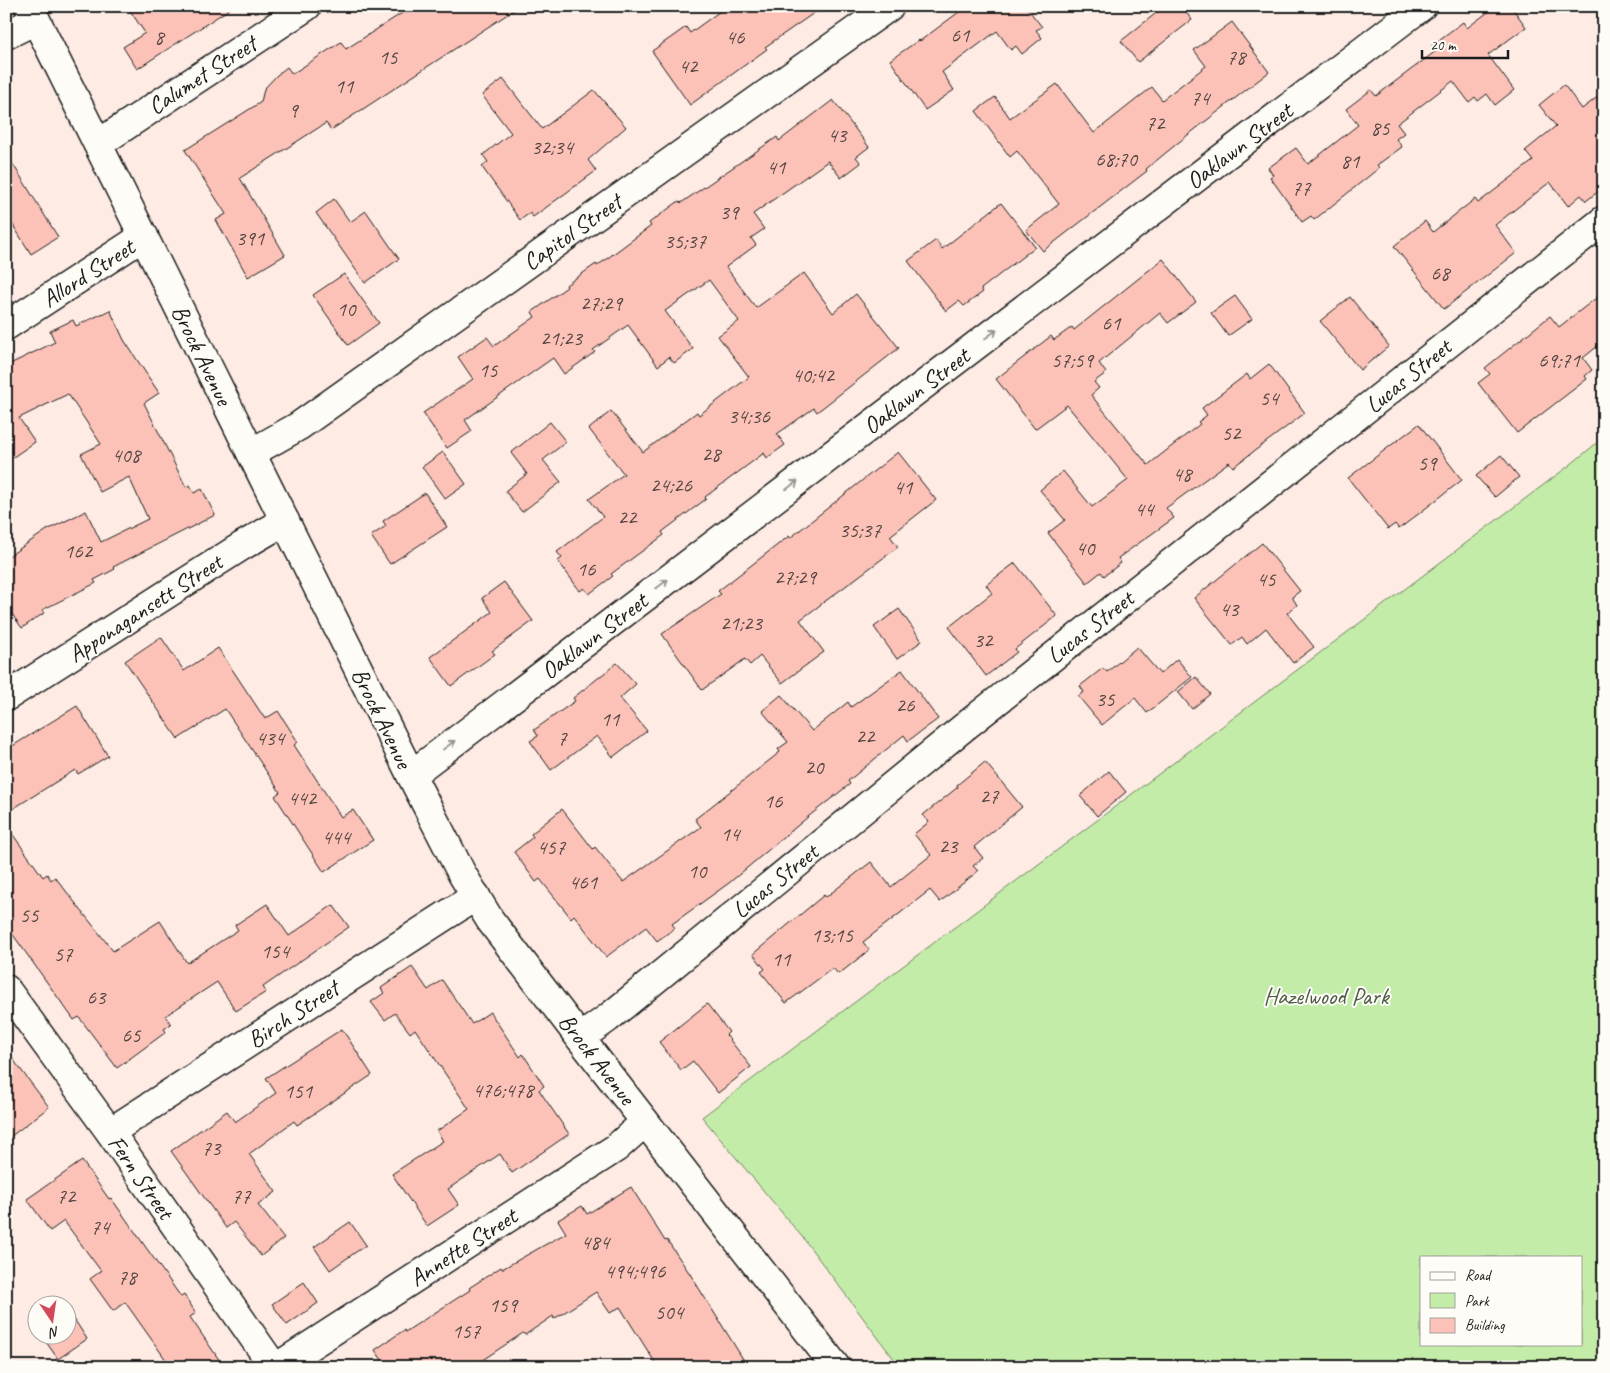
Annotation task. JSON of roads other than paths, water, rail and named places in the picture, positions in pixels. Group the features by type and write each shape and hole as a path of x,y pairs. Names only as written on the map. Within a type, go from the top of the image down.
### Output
{"street":[{"name":"Calumet Street","path":"98,144 307,6"},
{"name":"Capitol Street","path":"251,453 300,426 890,6"},
{"name":"Oaklawn Street","path":"411,775 1422,6"},
{"name":"Brock Avenue","path":"33,13 284,521 462,874 490,920 836,1367"},
{"path":"6,35 33,13"},
{"name":"Lucas Street","path":"580,1038 608,1018 963,728 1604,220"},
{"name":"Allord Street","path":"6,326 144,236"},
{"name":"Apponagansett Street","path":"6,697 284,521"},
{"name":"Birch Street","path":"110,1132 476,896"},
{"name":"Fern Street","path":"6,989 110,1132 276,1367"},
{"name":"Annette Street","path":"276,1367 616,1148 645,1122"}],"park label":[{"name":"Hazelwood Park","path":"1326,996"}]}
